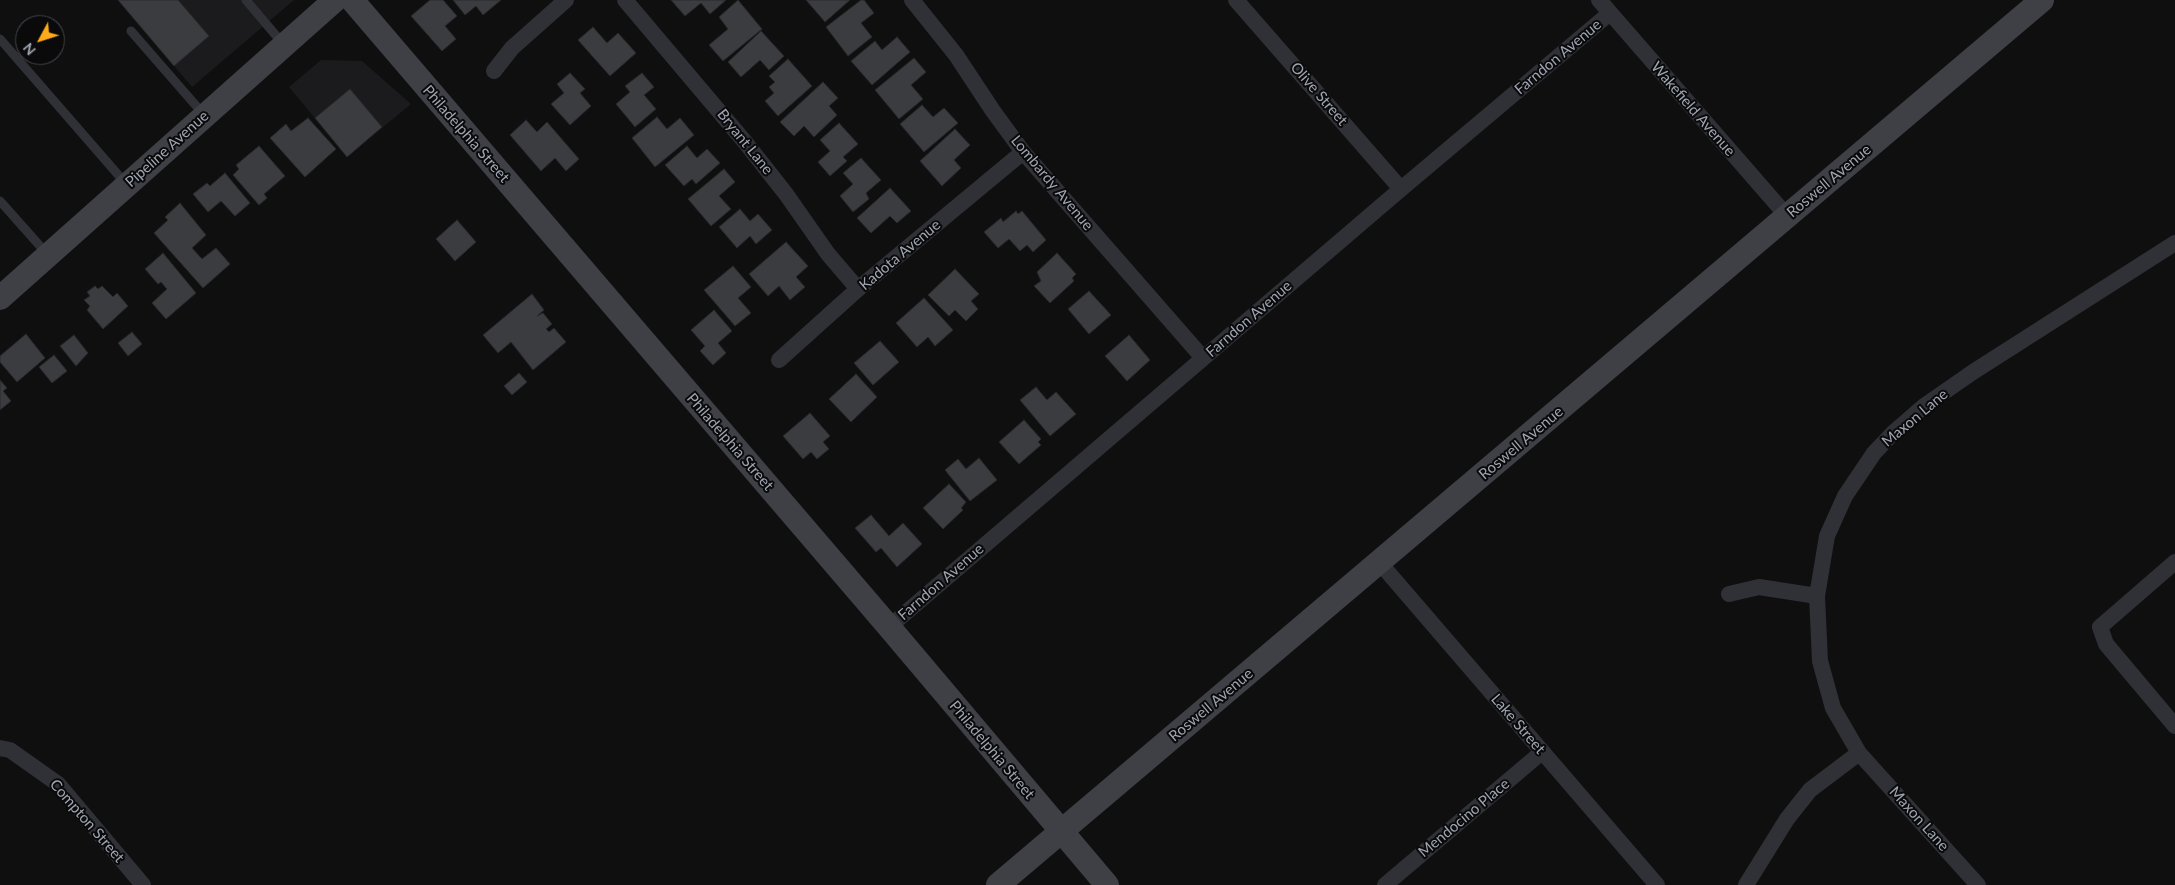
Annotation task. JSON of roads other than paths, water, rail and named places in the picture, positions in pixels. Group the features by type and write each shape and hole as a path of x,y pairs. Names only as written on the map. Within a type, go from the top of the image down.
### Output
{"street":[{"name":"Pipeline Avenue","path":"0,298 335,0"},
{"name":"Philadelphia Street","path":"352,0 889,627 1106,885"},
{"path":"494,71 512,48 566,0"},
{"name":"Bryant Lane","path":"625,0 745,142 786,194 828,254 858,289"},
{"name":"Lombardy Avenue","path":"912,0 956,55 1023,152 1203,358"},
{"name":"Olive Street","path":"1236,0 1401,189"},
{"name":"Wakefield Avenue","path":"1599,0 1787,216"},
{"name":"Roswell Avenue","path":"998,885 2042,0"},
{"name":"Farndon Avenue","path":"889,627 1401,189 1610,13"},
{"name":"Kadota Avenue","path":"779,360 858,289 1023,152"},
{"name":"Maxon Lane","path":"1978,885 1859,753 1833,708 1820,661 1817,596 1827,536 1845,496 1874,453 1893,432 1924,406 1973,372 2175,243"},
{"path":"2175,562 2100,627 2106,644 2175,726"},
{"name":"Lake Street","path":"1380,563 1656,885"},
{"path":"1729,594 1758,587 1817,596"},
{"name":"Compton Street","path":"0,748 10,750 58,784 143,885"},
{"name":"Mendocino Place","path":"1385,885 1542,752"},
{"path":"1746,885 1787,819 1810,790 1859,753"}],"lane":[{"path":"246,0 284,45"},
{"path":"130,31 205,116"},
{"path":"0,39 128,185"},
{"path":"0,201 48,255"}]}
